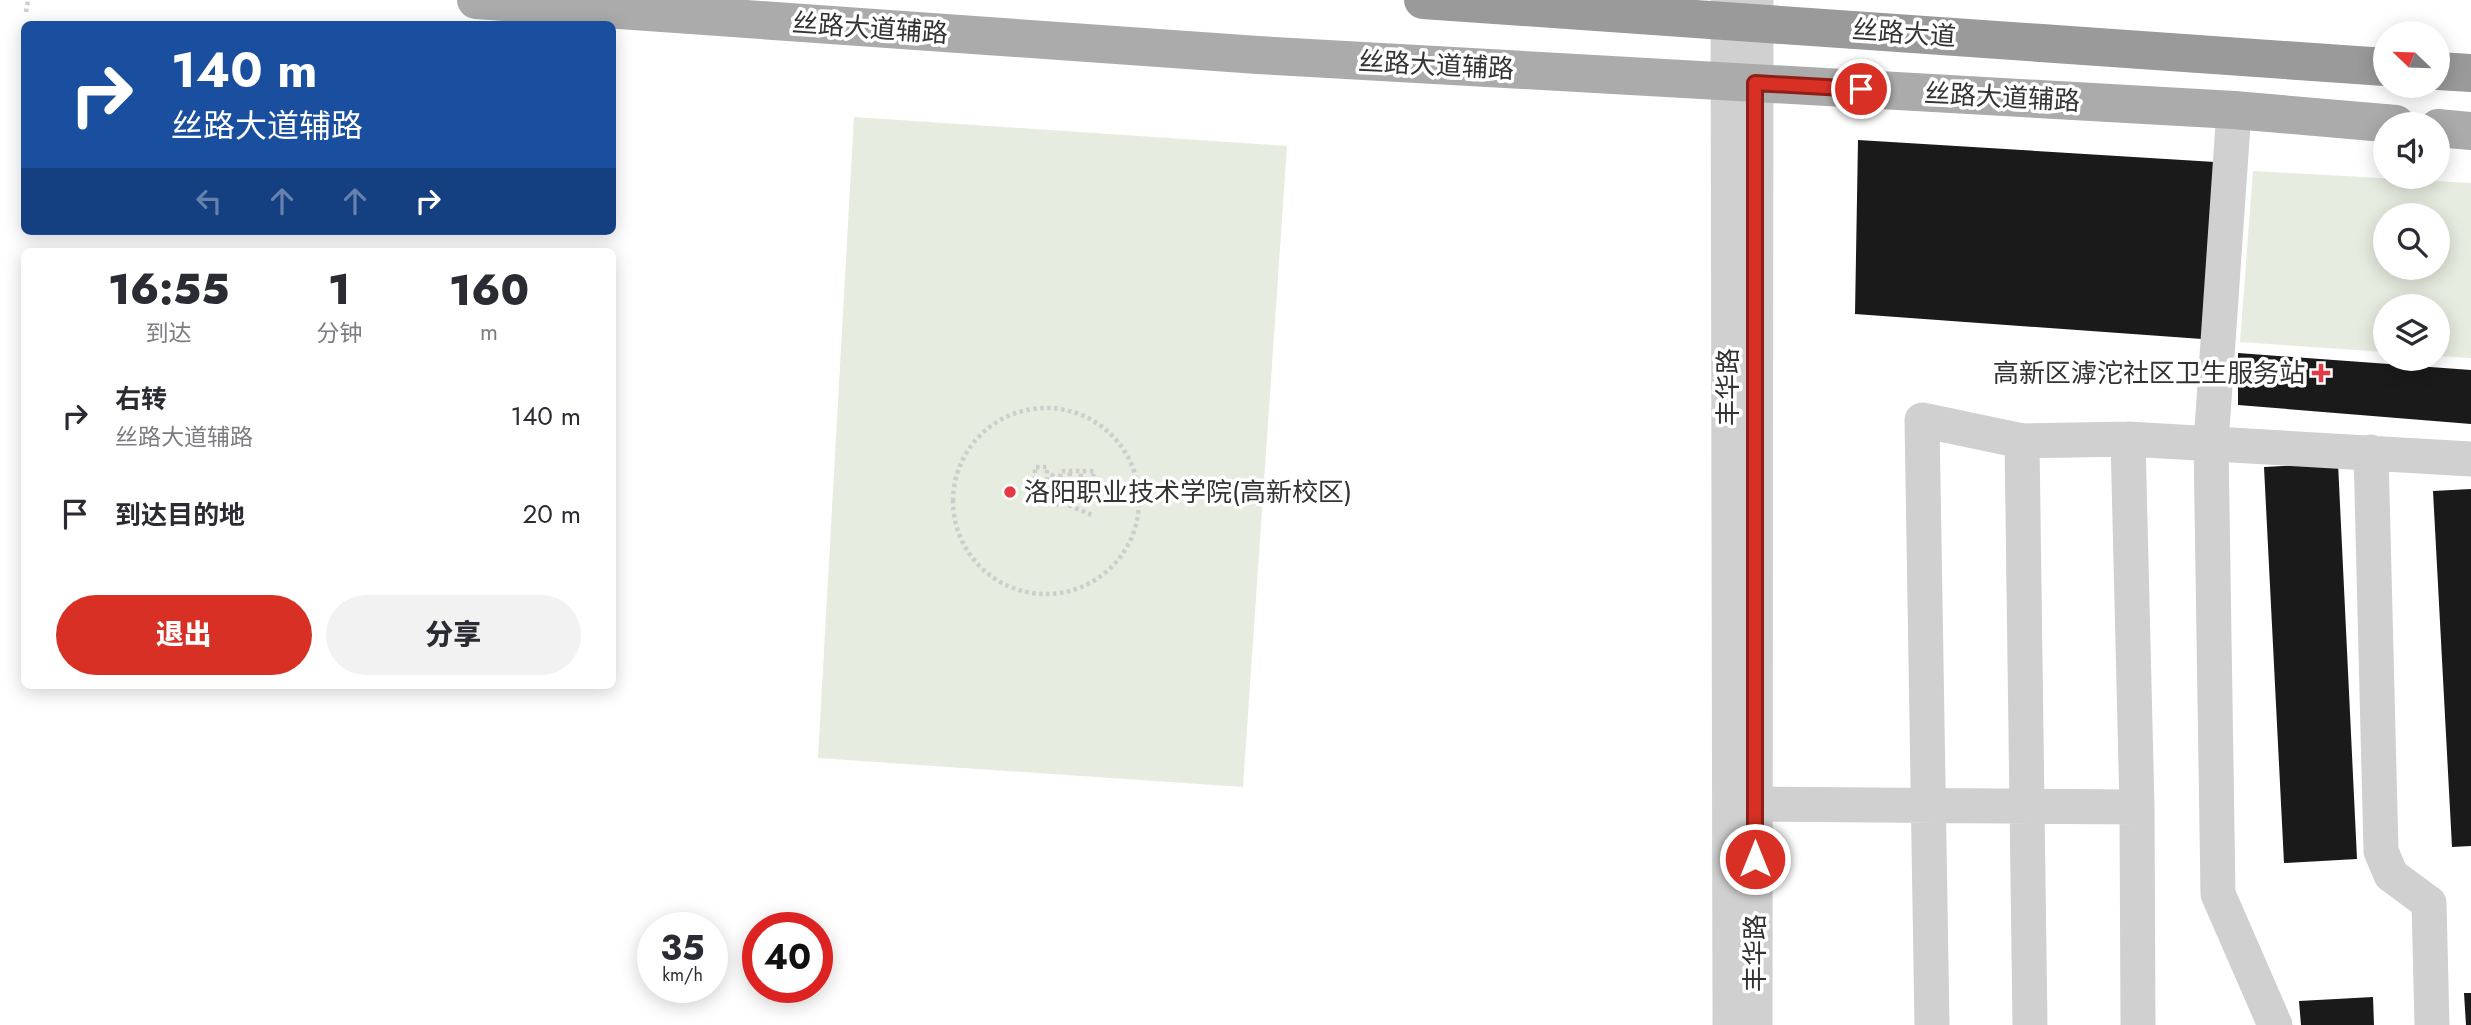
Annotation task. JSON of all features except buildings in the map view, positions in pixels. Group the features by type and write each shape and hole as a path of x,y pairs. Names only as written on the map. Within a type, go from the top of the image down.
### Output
{"highway":[{"name":"丝路大道","path":"1423,0 2373,66"},
{"path":"2450,72 2471,73"}],"main road":[{"name":"丝路大道辅路","path":"476,0 1258,55 2234,110 2373,122"},
{"path":"2450,129 2471,131"}],"street":[{"name":"丰华路","path":"1728,0 1742,83 1742,804 1730,1025"},
{"name":"丰华路","path":"1742,83 1756,0"},
{"path":"2234,110 2211,443 2218,894 2275,1025"},
{"path":"1931,1025 1922,420 2022,441 2127,439 2471,459"},
{"path":"2127,439 2137,807 2138,1025"},
{"path":"2022,441 2030,1025"},
{"path":"2371,452 2381,851 2391,875 2429,902 2432,1025"},
{"name":"丰华路","path":"1742,804 1755,1025"},
{"path":"1742,804 1929,808 2137,807"}],"path":[{"path":"26,12 28,0"},
{"path":"1036,408 1066,410 1093,420 1115,438 1131,463 1139,492 1137,511 1125,551 1103,575 1074,590 1042,595 1011,588 983,571 963,546 953,515 954,482 965,455 983,432 1008,416 1036,408"},
{"path":"1046,504 1047,467 1035,467 1035,503 1046,504 1068,505 1092,515"},
{"path":"1051,495 1058,484 1061,471 1094,471 1093,476"},
{"path":"1069,497 1070,471"},
{"path":"1080,471 1080,498"},
{"path":"1051,474 1058,484 1060,497 1093,498"},
{"path":"1049,484 1058,484"}],"shaded area":[{"path":"854,117 1287,146 1243,787 818,758"},
{"path":"2253,171 2373,178 2373,189 2450,189 2450,182 2471,183 2471,358 2450,357 2450,294 2373,294 2373,351 2240,342"}],"place":[{"name":"高新区滹沱社区卫生服务站","path":"2321,373"},
{"name":"洛阳职业技术学院(高新校区)","path":"1010,492"}],"route":[{"path":"1755,859 1755,83 1861,89"}]}
